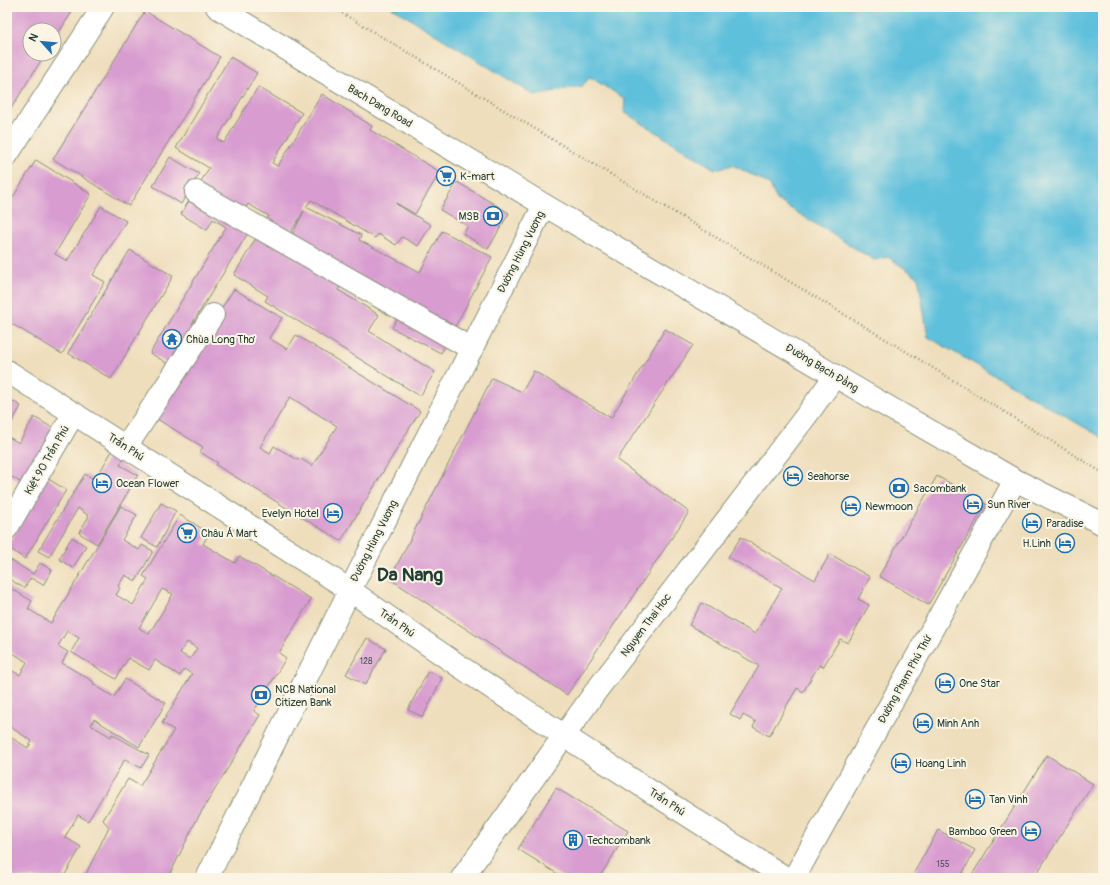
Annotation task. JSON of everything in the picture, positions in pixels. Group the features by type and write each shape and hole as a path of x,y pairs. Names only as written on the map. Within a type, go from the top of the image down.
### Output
{"main road":[{"path":"7,155 103,7"},
{"name":"Bach Dang Road","path":"216,7 544,205"},
{"path":"196,192 472,349"},
{"name":"Đường Hùng Vương","path":"206,878 544,205"},
{"name":"Đường Bạch Đằng","path":"544,205 1015,480 1103,524"},
{"path":"126,447 213,315"},
{"name":"Trần Phú","path":"7,371 350,590 564,736 786,878"},
{"name":"Nguyen Thai Hoc","path":"462,878 596,691 802,422 835,376"},
{"name":"Kiệt 90 Trần Phú","path":"7,528 74,413"},
{"name":"Đường Phạm Phú Thứ","path":"794,878 1015,480"}],"path":[{"path":"332,7 917,358 1103,473"}],"water":[{"path":"391,7 1103,7 1103,438 928,337 918,277 888,257 874,260 777,200 769,184 733,165 715,169 624,112 625,99 590,77 582,86 534,95"}],"building":[{"path":"7,7 75,7 62,27 62,22 22,22 22,62 40,62 7,115"},
{"path":"145,11 220,57 129,206 53,159"},
{"path":"230,57 257,73 217,139 224,143 258,87 302,113 272,163 278,166 322,94 372,126 370,130 440,172 415,214 396,203 431,225 418,246 402,237 396,245 378,234 375,238 311,200 306,207 361,235 359,240 420,272 442,231 492,257 441,353 392,328 403,307 290,239 304,211 284,243 345,279 338,290 379,315 369,331 435,372 420,396 265,301 268,296 234,275 269,216 248,204 243,212 256,220 192,324 194,325 170,365 150,353 226,227 213,219 207,230 181,214 209,168 176,148"},
{"path":"170,157 199,174 181,204 153,186"},
{"path":"36,160 91,194 55,254 67,261 101,206 126,221 93,275 105,282 62,354 7,321 7,207"},
{"path":"457,182 509,213 488,249 463,234 468,226 440,210"},
{"path":"130,250 173,276 111,379 68,353"},
{"path":"234,289 282,318 269,338 287,349 296,335 420,411 341,541 216,465 218,463 200,452 203,447 152,416","holes":["290,397 337,426 312,466 300,458 298,460 274,446 270,453 260,447"]},
{"path":"665,329 693,345 617,460 689,512 567,695 390,579 492,378 522,392 534,371 611,418"},
{"path":"7,398 21,406 7,431"},
{"path":"34,417 58,431 25,485 7,474 7,436 19,443"},
{"path":"112,451 124,458 120,465 138,475 97,544 79,533 89,516 78,508 49,557 38,551 85,474 95,480"},
{"path":"42,475 66,490 25,559 7,547 18,528"},
{"path":"937,476 986,504 928,605 879,576"},
{"path":"161,503 176,511 157,547 141,538"},
{"path":"121,506 137,515 122,540 139,550 142,545 153,551 136,581 125,575 118,586 120,588 116,595 133,605 148,579 143,576 180,515 209,533 203,544 235,563 239,556 311,599 279,653 286,658 254,711 260,715 197,819 168,878 84,878 109,827 103,820 128,779 140,786 174,730 162,723 192,674 184,669 180,676 155,660 149,670 128,658 116,679 71,652 79,638 67,631 58,646 68,652 62,663 94,682 93,684 114,697 125,679 166,703 139,747 94,719 91,725 111,737 112,734 149,755 141,768 125,759 88,821 78,815 65,837 81,847 63,878 7,878 7,775 11,768 7,766 7,735 28,748 32,741 7,725 7,668 20,675 27,662 7,649 7,643 11,637 7,635 7,586 32,601 28,609 51,623","holes":["162,589 173,594 149,634 139,628","187,642 197,648 190,659 180,653"]},
{"path":"72,537 86,546 73,568 59,559"},
{"path":"741,537 815,580 830,554 870,577 858,599 869,605 848,643 840,639 823,667 819,665 803,692 797,688 769,736 753,727 756,722 743,715 740,720 730,714 759,666 689,625 702,603 755,634 782,588 728,557"},
{"path":"9,559 33,574 40,563 52,570 43,585 31,578 24,588 7,578 7,562"},
{"path":"367,638 386,649 365,685 346,674"},
{"path":"428,671 442,678 423,717 408,710"},
{"name":"Bamboo Green","path":"1047,755 1093,784 1034,878 970,878"},
{"name":"Techcombank","path":"556,788 628,831 599,878 564,878 518,849"},
{"path":"938,830 975,850 960,878 911,878"}],"place":[{"name":"K-mart","path":"446,176"},
{"name":"MSB","path":"493,216"},
{"name":"Chùa Long Thơ","path":"172,339"},
{"name":"Seahorse","path":"793,476"},
{"name":"Ocean Flower","path":"102,483"},
{"name":"Sacombank","path":"899,488"},
{"name":"Sun River","path":"973,504"},
{"name":"Newmoon","path":"851,506"},
{"name":"Evelyn Hotel","path":"333,513"},
{"name":"Paradise","path":"1032,523"},
{"name":"Châu Á Mart","path":"187,533"},
{"name":"H.Linh","path":"1065,543"},
{"name":"One Star","path":"945,683"},
{"name":"NCB National Citizen Bank","path":"261,695"},
{"name":"Minh Anh","path":"923,723"},
{"name":"Hoang Linh","path":"901,763"},
{"name":"Tan Vinh","path":"975,799"},
{"name":"Bamboo Green","path":"1031,831"},
{"name":"Techcombank","path":"573,840"}],"district":[{"name":"Da Nang","path":"410,575"}]}
